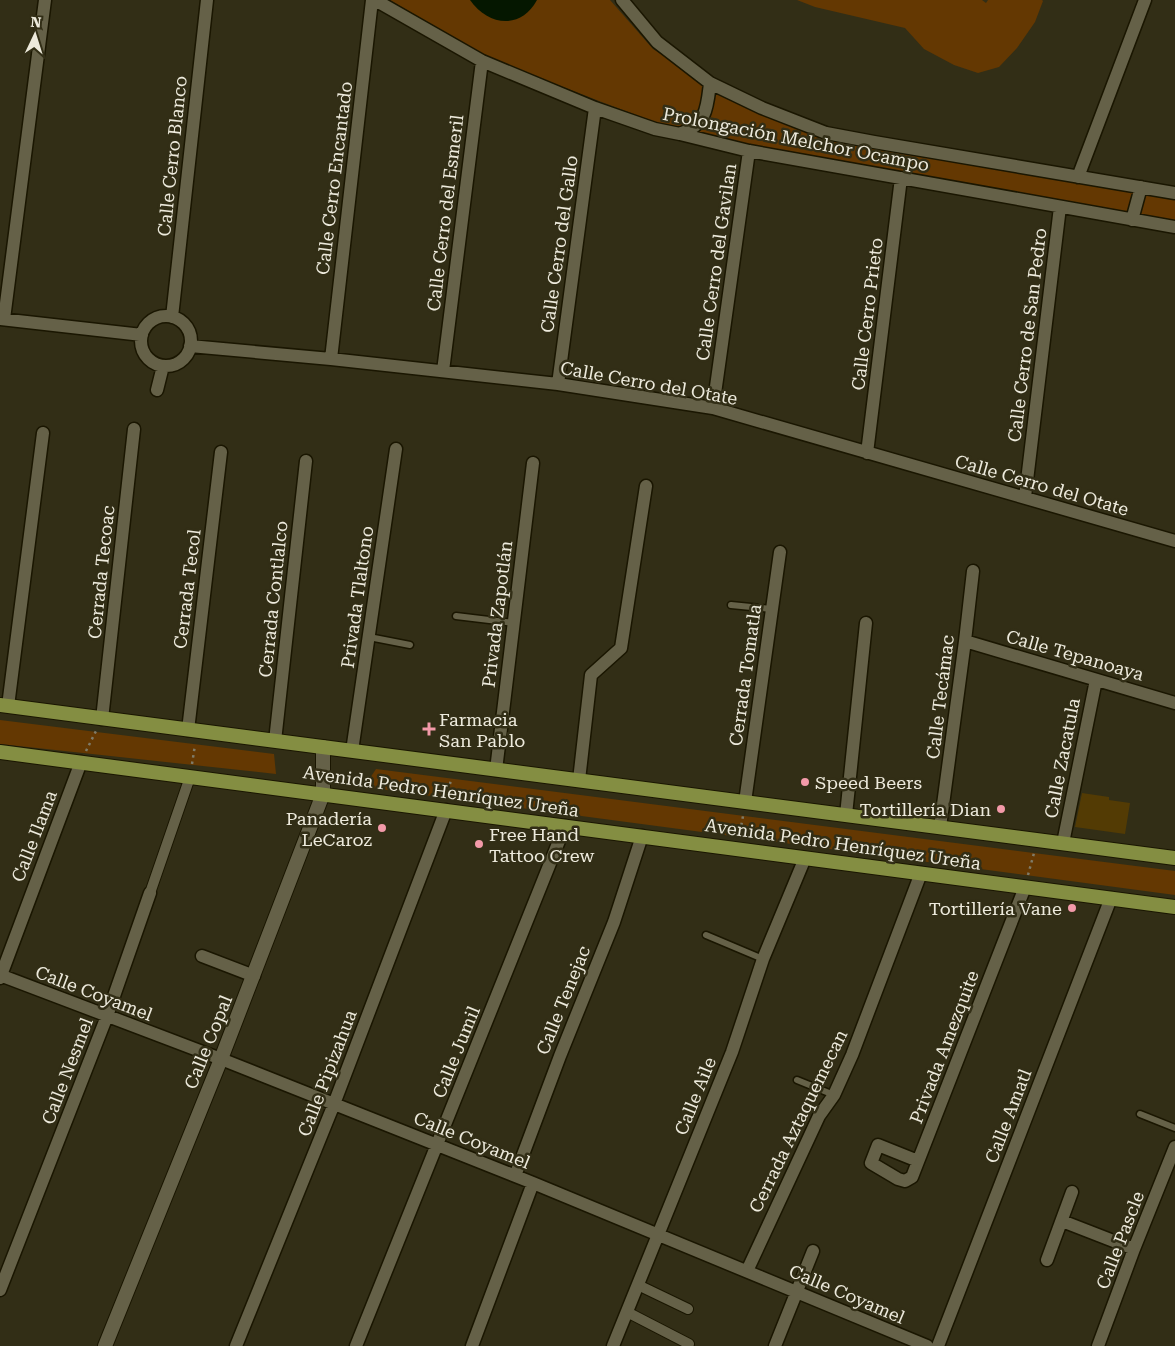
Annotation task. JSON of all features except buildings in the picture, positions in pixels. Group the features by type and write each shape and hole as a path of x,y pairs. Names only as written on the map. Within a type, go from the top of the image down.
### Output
{"main road":[{"name":"Avenida Pedro Henríquez Ureña","path":"4,706 1175,858"},
{"name":"Avenida Pedro Henríquez Ureña","path":"0,752 1175,907"}],"street":[{"path":"44,0 2,319 142,335"},
{"name":"Calle Cerro Blanco","path":"172,317 207,0"},
{"name":"Prolongación Melchor Ocampo","path":"373,0 482,61 595,108 655,130 680,134 749,151 1175,227"},
{"name":"Calle Cerro Encantado","path":"331,359 373,0"},
{"name":"Prolongación Melchor Ocampo","path":"622,0 656,42 710,83 762,108 826,133 1175,193"},
{"path":"1078,177 1145,0"},
{"name":"Calle Cerro del Esmeril","path":"443,371 482,61"},
{"path":"680,134 691,130 702,119 708,102 710,83"},
{"name":"Calle Cerro del Gallo","path":"558,384 595,108"},
{"name":"Calle Cerro del Gavilan","path":"713,408 749,151"},
{"name":"Calle Cerro Prieto","path":"867,454 901,178"},
{"path":"1132,220 1141,187"},
{"name":"Calle Cerro de San Pedro","path":"1025,497 1060,207"},
{"path":"163,316 172,317 180,320 186,326 191,338 190,346 187,355 181,361 163,366 145,356 141,344 142,335 145,327 151,321 163,316"},
{"name":"Calle Cerro del Otate","path":"190,346 331,359 558,384 713,408 867,454 1025,497 1175,541"},
{"path":"157,390 163,366"},
{"name":"Cerrada Tecoac","path":"102,719 134,429"},
{"path":"4,706 43,433"},
{"name":"Privada Tlaltono","path":"352,751 396,449"},
{"name":"Cerrada Tecol","path":"192,730 221,452"},
{"name":"Cerrada Contlalco","path":"275,741 306,461"},
{"name":"Privada Zapotlán","path":"496,770 533,464"},
{"path":"579,780 591,675 621,648 646,486"},
{"name":"Cerrada Tomatla","path":"745,802 780,552"},
{"name":"Calle Tecámac","path":"940,827 965,641 972,571"},
{"path":"846,815 866,623"},
{"name":"Calle Tepanoaya","path":"965,641 1175,703"},
{"name":"Calle Zacatula","path":"1063,843 1096,680"},
{"name":"Calle Copal","path":"105,1346 254,976 323,794 323,747"},
{"name":"Calle Ilama","path":"0,976 81,762"},
{"name":"Calle Nesmel","path":"0,1290 107,1016 190,777"},
{"name":"Calle Pipizahua","path":"236,1346 334,1104 446,810"},
{"name":"Calle Jumil","path":"356,1346 565,826"},
{"name":"Calle Tenejac","path":"515,1176 560,1056 614,922 642,836"},
{"name":"Calle Aile","path":"613,1346 732,1052 763,959 805,858"},
{"name":"Cerrada Aztaquemecan","path":"748,1271 815,1124 834,1094 852,1054 921,873"},
{"name":"Privada Amezquite","path":"918,1161 878,1144 870,1164 898,1179 905,1181 912,1177 1025,887"},
{"name":"Calle Amatl","path":"938,1346 1111,898"},
{"path":"202,956 254,976"},
{"name":"Calle Coyamel","path":"0,976 221,1059 515,1176 927,1346"},
{"name":"Calle Pascle","path":"1098,1346 1175,1147"},
{"path":"472,1346 533,1184"},
{"path":"1047,1260 1072,1192"},
{"path":"1062,1221 1134,1249"},
{"path":"775,1346 814,1251"},
{"path":"638,1285 688,1309"},
{"path":"627,1312 689,1344"}],"lane":[{"path":"731,605 771,609"},
{"path":"456,616 514,623"},
{"path":"369,637 410,645"},
{"path":"706,935 763,959"},
{"path":"797,1080 834,1094"},
{"path":"1140,1114 1175,1128"}],"path":[{"path":"81,762 102,719"},
{"path":"190,777 192,730"},
{"path":"446,810 453,764"},
{"path":"737,849 745,802"},
{"path":"1025,887 1037,840"}],"shaded area":[{"path":"390,0 610,0 653,49 735,99 827,137 1175,194 1175,223 747,146 663,125 484,56"},
{"path":"470,0 537,0 530,10 522,16 514,20 504,21 486,15 477,9"},
{"path":"797,0 982,0 986,3 988,0 1043,1 1035,22 1017,48 999,67 978,73 954,65 924,49 905,28 815,7"},
{"path":"0,720 274,754 276,774 0,744"},
{"path":"376,769 1175,871 1175,895 364,787"}],"place":[{"name":"Farmacia San Pablo","path":"429,729"},
{"name":"Speed Beers","path":"805,782"},
{"name":"Tortillería Dian","path":"1001,809"},
{"name":"Panadería LeCaroz","path":"382,828"},
{"name":"Free Hand Tattoo Crew","path":"479,844"},
{"name":"Tortillería Vane","path":"1072,908"}]}
